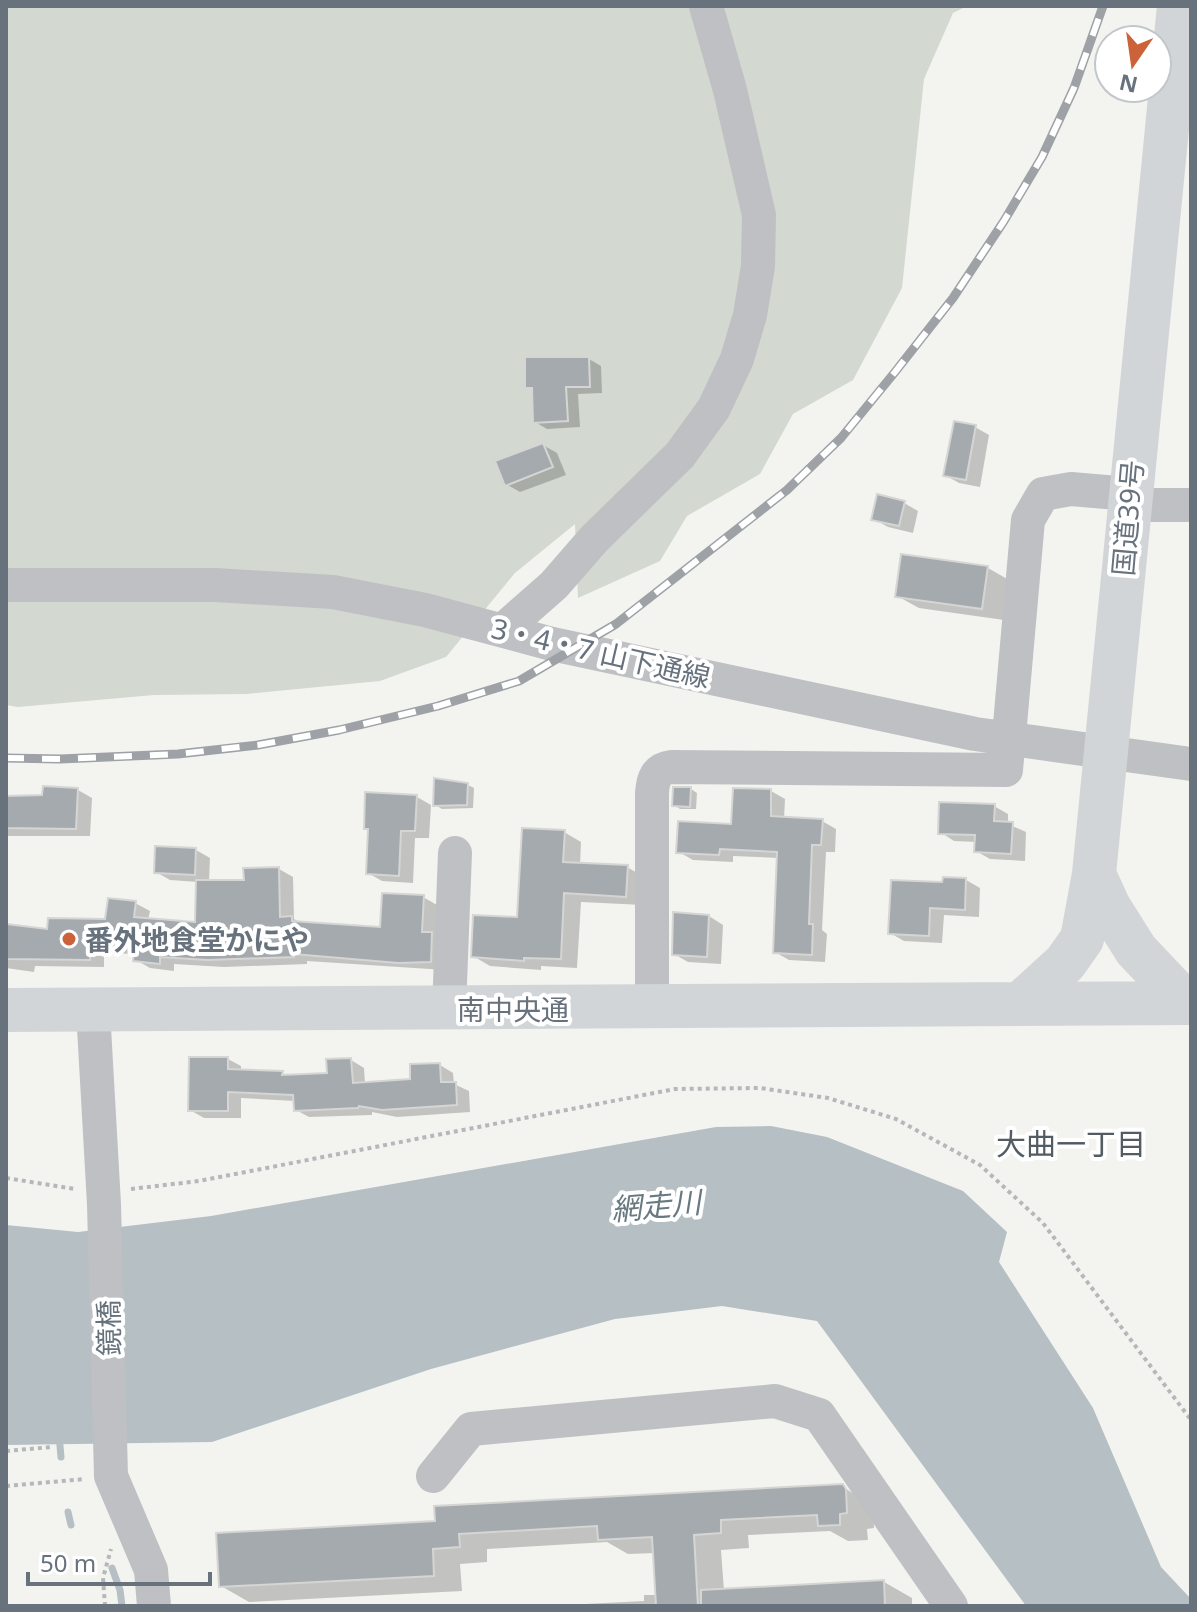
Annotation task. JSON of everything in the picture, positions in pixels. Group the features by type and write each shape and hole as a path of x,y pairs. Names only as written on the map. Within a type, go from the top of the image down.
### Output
{"highway":[{"name":"国道39号","path":"1020,1004 1065,963 1082,939 1094,874 1179,6"},
{"path":"1094,874 1109,907 1136,950 1188,1003"},
{"name":"南中央通","path":"6,1010 1188,1003"}],"street":[{"path":"504,629 554,585 626,505 680,455 714,408 737,359 750,315 758,266 759,215 730,90 706,6"},
{"path":"652,1008 652,782 662,768 1006,770 1028,520 1043,494 1071,489 1129,500 1191,505"},
{"name":"3・4・7 山下通線","path":"6,585 215,585 333,592 504,629 552,644 975,734 1191,764"},
{"path":"449,1009 455,853"},
{"name":"鏡橋","path":"93,1010 103,1198 111,1465"},
{"path":"433,1476 471,1429 775,1401 819,1415 951,1606"},
{"path":"111,1465 151,1570 154,1606"}],"path":[{"path":"6,1178 103,1198 675,1089 760,1088 828,1098 896,1119 980,1165 1043,1223 1191,1420"},
{"path":"6,1451 52,1447"},
{"path":"6,1486 111,1465"},
{"path":"105,1606 103,1578 109,1551 130,1520"},
{"path":"115,1606 127,1605"}],"shaded area":[{"path":"6,6 967,6 953,13 924,79 902,288 853,380 793,414 760,474 687,516 660,561 578,598 575,524 515,573 446,657 380,681 247,694 154,695 18,707 6,705"}],"water":[{"name":"網走川","path":"771,1126 827,1137 963,1191 1007,1232 999,1262 1093,1408 1161,1567 1191,1599 1191,1606 1026,1606 817,1321 722,1306 615,1319 431,1369 212,1442 6,1445 6,1225 78,1232 211,1216 716,1127"}],"building":[{"path":"525,357 589,357 590,387 566,387 568,421 533,423 532,388 525,388"},
{"path":"954,421 976,425 966,480 943,476"},
{"path":"543,443 553,467 505,486 495,461"},
{"path":"877,494 905,501 899,526 871,520"},
{"path":"901,554 988,566 982,609 895,597"},
{"path":"434,778 468,783 467,805 433,806"},
{"path":"43,786 78,788 76,829 6,828 6,796 42,795"},
{"path":"673,787 691,787 690,807 672,806"},
{"path":"733,788 771,789 771,816 823,819 821,845 812,845 809,924 813,924 812,955 773,953 777,852 720,849 719,855 676,853 678,821 731,824"},
{"path":"365,792 417,795 415,831 401,831 399,876 366,874 368,829 364,829"},
{"path":"939,802 995,804 994,821 1013,822 1011,854 974,852 975,835 938,834"},
{"path":"522,828 565,830 563,862 628,865 626,897 564,893 561,959 524,958 524,961 471,957 473,915 517,917"},
{"path":"155,846 196,848 195,875 154,873"},
{"path":"279,867 280,917 292,916 292,921 380,927 382,893 424,895 422,932 432,932 431,962 398,963 294,954 294,957 208,960 160,957 160,964 133,961 134,950 90,944 90,960 6,959 6,924 47,929 48,918 105,919 108,898 136,901 134,917 195,922 196,880 244,880 243,868"},
{"path":"943,877 966,878 965,910 930,908 929,936 888,934 891,880 942,882"},
{"path":"673,912 709,915 707,957 672,955"},
{"path":"189,1057 228,1057 228,1069 283,1071 282,1075 327,1073 326,1059 351,1058 353,1083 410,1079 410,1064 440,1063 441,1082 456,1082 457,1105 382,1110 359,1106 294,1111 293,1095 228,1092 228,1111 188,1111"},
{"path":"843,1484 847,1513 840,1514 840,1525 818,1526 817,1515 721,1520 721,1533 694,1535 698,1606 656,1606 652,1537 598,1540 597,1526 459,1534 460,1547 433,1549 434,1576 219,1587 216,1533 435,1521 434,1506"},
{"path":"884,1580 885,1606 701,1606 701,1590"}],"waterway":[{"path":"59,1435 61,1457"},
{"path":"68,1512 71,1525"},
{"path":"112,1568 122,1606"}],"railway":[{"path":"6,758 178,754 258,745 339,730 438,706 519,681 616,624 787,490 841,438 895,372 953,298 1042,157 1074,88 1103,6"}],"place":[{"name":"番外地食堂かにや","path":"69,939"}],"district":[{"name":"大曲一丁目","path":"1071,1143"}]}
